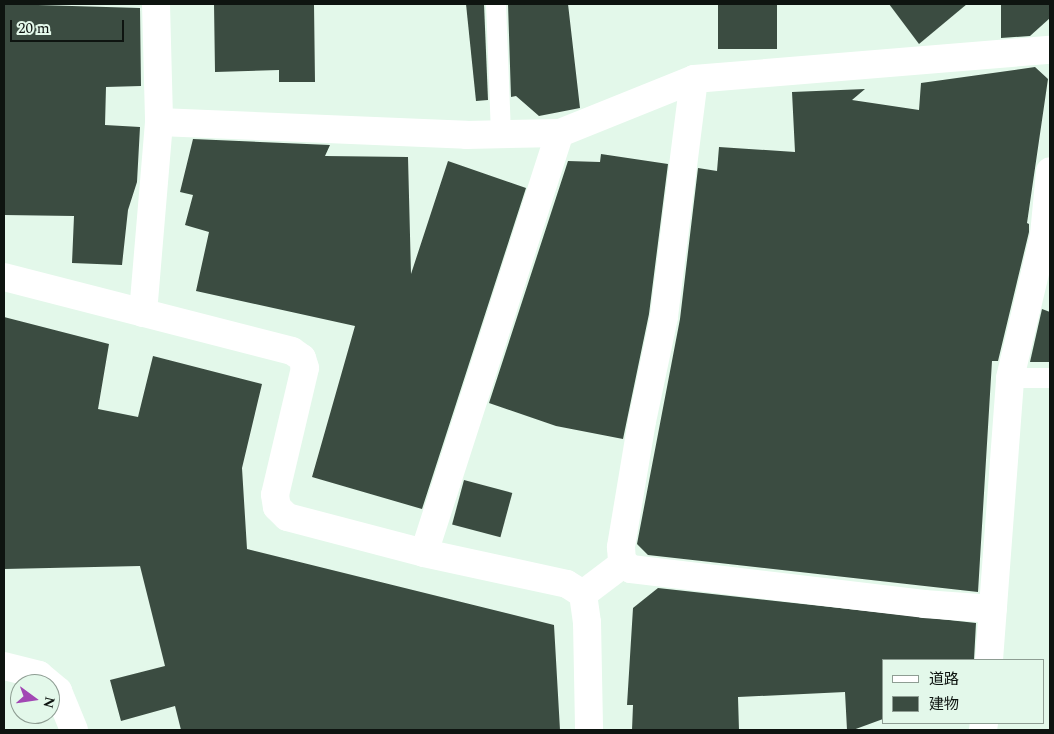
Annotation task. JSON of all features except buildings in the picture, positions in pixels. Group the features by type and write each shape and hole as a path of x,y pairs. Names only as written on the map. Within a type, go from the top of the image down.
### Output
{"street":[{"path":"143,313 159,122 156,4"},
{"path":"159,122 501,135 560,132 694,79 1050,50"},
{"path":"694,79 664,317 642,421 620,547 624,563 631,569 924,604 993,609"},
{"path":"424,553 560,132"},
{"path":"989,659 1010,378 1044,235 1050,171"},
{"path":"4,277 292,351 302,358 305,368 275,495 277,508 287,517 424,553 567,584 583,594 588,622 589,730"},
{"path":"583,594 624,563"},
{"path":"4,666 39,675 58,691 74,730"}],"lane":[{"path":"496,4 501,135"},
{"path":"1010,378 1050,378"}]}
